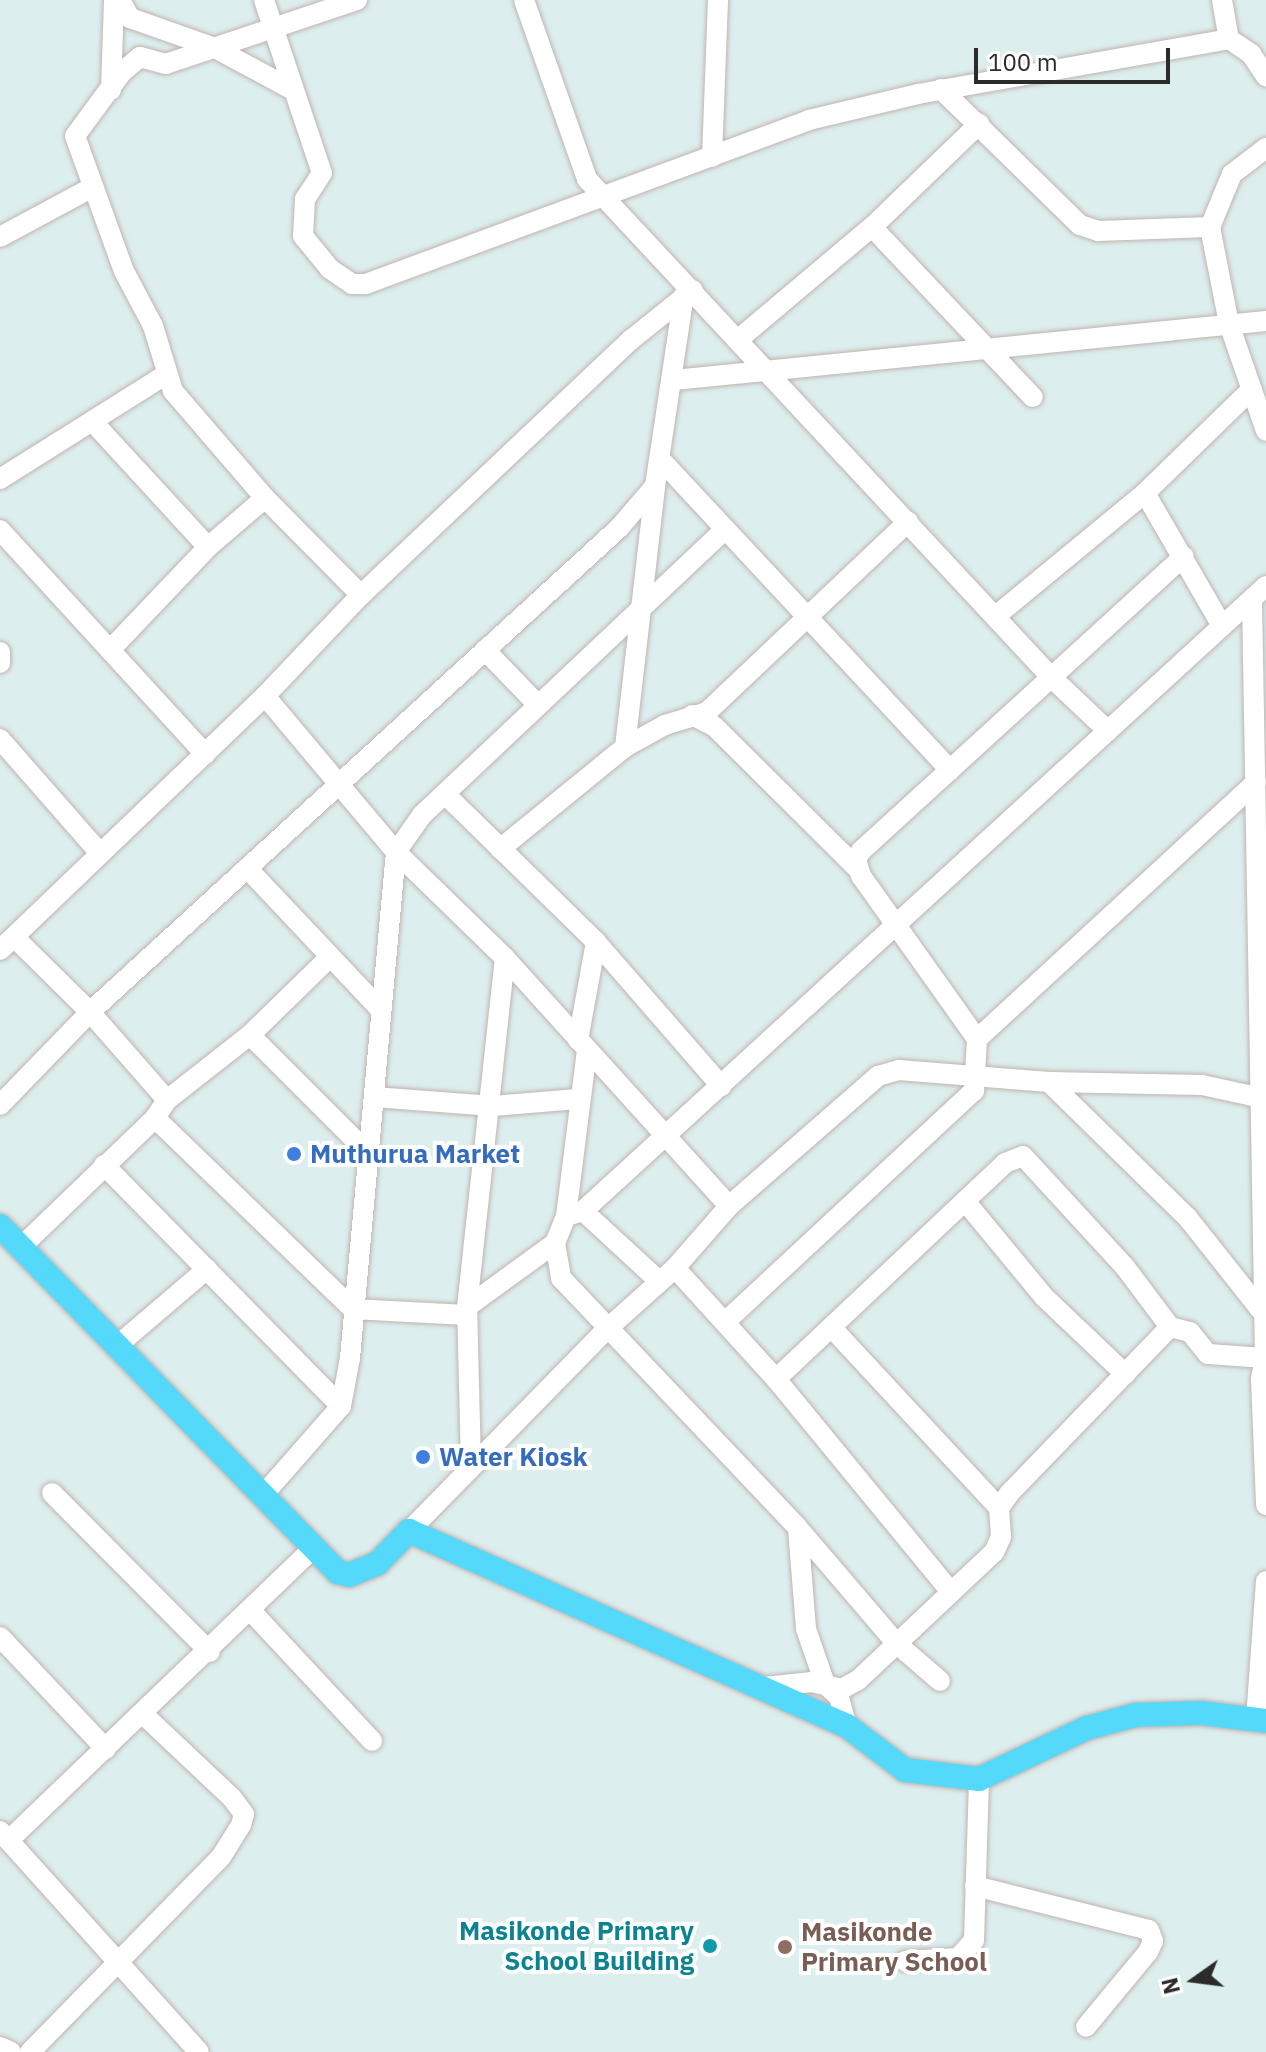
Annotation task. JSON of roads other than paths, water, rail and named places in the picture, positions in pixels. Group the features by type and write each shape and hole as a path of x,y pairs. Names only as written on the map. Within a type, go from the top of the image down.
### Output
{"main road":[{"path":"0,1226 264,1494 312,1549 331,1567 349,1575 378,1563 409,1531 847,1726 905,1770 979,1779 1087,1728 1136,1715 1201,1713 1261,1720"}],"street":[{"path":"117,0 130,18 215,48 293,90"},
{"path":"111,90 117,0"},
{"path":"264,0 322,173 305,199 303,236 330,269 352,284 366,284 809,120 941,89 1229,39 1251,54 1266,76"},
{"path":"357,0 166,64 140,57 75,136 124,271 153,326 165,375 265,498 361,595"},
{"path":"524,0 580,166 688,292 740,338 768,374 997,615 1052,678 1108,731"},
{"path":"712,157 718,0"},
{"path":"1222,0 1229,39"},
{"path":"941,89 1080,225 1098,231 1210,227"},
{"path":"740,338 872,227 979,124"},
{"path":"1266,148 1232,174 1210,227 1229,324 1266,431"},
{"path":"0,237 93,187"},
{"path":"872,227 1033,397"},
{"path":"625,747 655,486 688,292"},
{"path":"167,1100 90,1012 5,945 265,696 361,595 688,292"},
{"path":"674,380 768,374 1266,321"},
{"path":"0,479 165,375"},
{"path":"997,615 1145,493 1252,389"},
{"path":"92,421 208,547"},
{"path":"661,460 722,532 809,618 950,770"},
{"path":"0,1105 90,1012 619,528 655,486"},
{"path":"1145,493 1222,626"},
{"path":"110,650 208,547 265,498"},
{"path":"500,849 625,747 692,715 707,712 908,522"},
{"path":"0,530 205,754"},
{"path":"264,1494 341,1406 369,1154 379,1008 396,852 445,794 722,532"},
{"path":"857,868 861,851 1184,556"},
{"path":"155,1118 353,1309 467,1311 555,1243 575,1214 899,926 1259,592"},
{"path":"1259,592 1256,782 1265,1358 1261,1379 1266,1505"},
{"path":"485,650 537,704"},
{"path":"0,652 0,663"},
{"path":"265,696 396,852 505,958 663,1137 729,1206"},
{"path":"692,715 714,726 857,868 977,1039 978,1074 968,1101 725,1322"},
{"path":"0,739 99,852"},
{"path":"977,1039 1256,782"},
{"path":"445,794 596,942 721,1086"},
{"path":"247,868 379,1008"},
{"path":"575,1214 577,1099 596,942"},
{"path":"21,1247 155,1118 167,1100 250,1035 330,957"},
{"path":"471,1466 467,1311 493,1106 505,958"},
{"path":"250,1035 369,1154"},
{"path":"409,1531 608,1328 667,1274 729,1206 878,1076 899,1070 1049,1082 1202,1085 1261,1099"},
{"path":"1049,1082 1187,1217 1264,1314"},
{"path":"374,1097 493,1106 577,1099"},
{"path":"776,1379 1013,1157 1026,1157 1163,1311 1170,1327"},
{"path":"104,1165 341,1406"},
{"path":"965,1201 1044,1297 1125,1374"},
{"path":"575,1214 667,1274 725,1322 776,1379 951,1592"},
{"path":"555,1243 561,1278 797,1527 896,1643 940,1681"},
{"path":"118,1345 207,1269"},
{"path":"756,1686 850,1685 994,1552 1001,1537 999,1508 831,1327"},
{"path":"1170,1327 1190,1332 1208,1354 1265,1358"},
{"path":"999,1508 1170,1327"},
{"path":"52,1493 210,1652"},
{"path":"797,1527 806,1629 825,1684 839,1697 847,1726"},
{"path":"199,2052 5,1836 144,1715 312,1549"},
{"path":"1261,1720 1266,1581"},
{"path":"250,1610 372,1741"},
{"path":"0,1637 106,1749"},
{"path":"30,2052 116,1960 221,1857 244,1814 144,1715"},
{"path":"905,1961 949,1960 966,1952 974,1940 979,1779"},
{"path":"975,1886 1149,1930 1153,1941 1142,1961 1086,2027"},
{"path":"0,2047 11,2052"}],"place":[{"name":"Muthurua Market","path":"294,1154"},
{"name":"Water Kiosk","path":"423,1457"},
{"name":"Masikonde Primary School Building","path":"710,1946"},
{"name":"Masikonde Primary School","path":"785,1947"}]}
